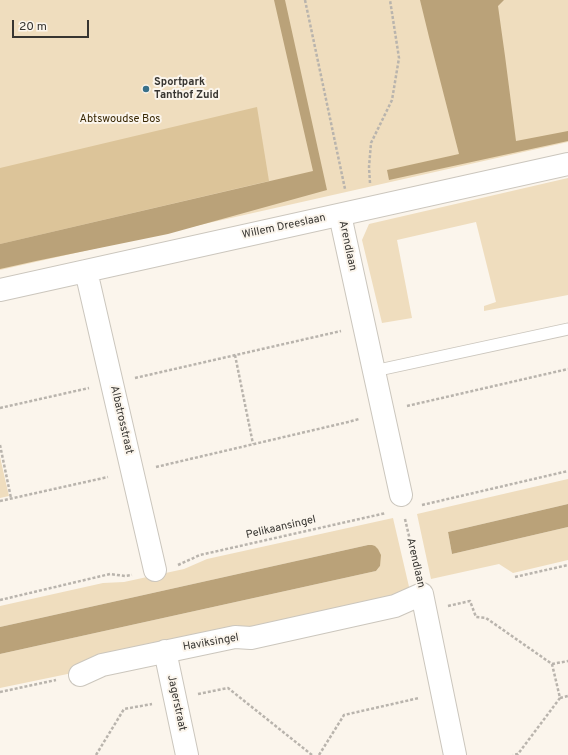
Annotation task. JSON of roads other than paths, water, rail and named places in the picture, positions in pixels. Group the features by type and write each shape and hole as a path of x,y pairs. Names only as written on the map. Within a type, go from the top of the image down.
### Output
{"street":[{"name":"Willem Dreeslaan","path":"0,290 568,164"},
{"name":"Arendlaan","path":"345,213 365,326 402,502"},
{"name":"Albatrosstraat","path":"86,271 155,570"},
{"name":"Haviksingel","path":"80,675 102,664 235,636 251,638 395,606 424,602 455,755"},
{"name":"Jagerstraat","path":"165,651 187,755"}],"lane":[{"path":"374,371 568,329"}],"place":[{"name":"Sportpark Tanthof Zuid","path":"146,89"}],"park label":[{"name":"Abtswoudse Bos","path":"120,120"}]}
